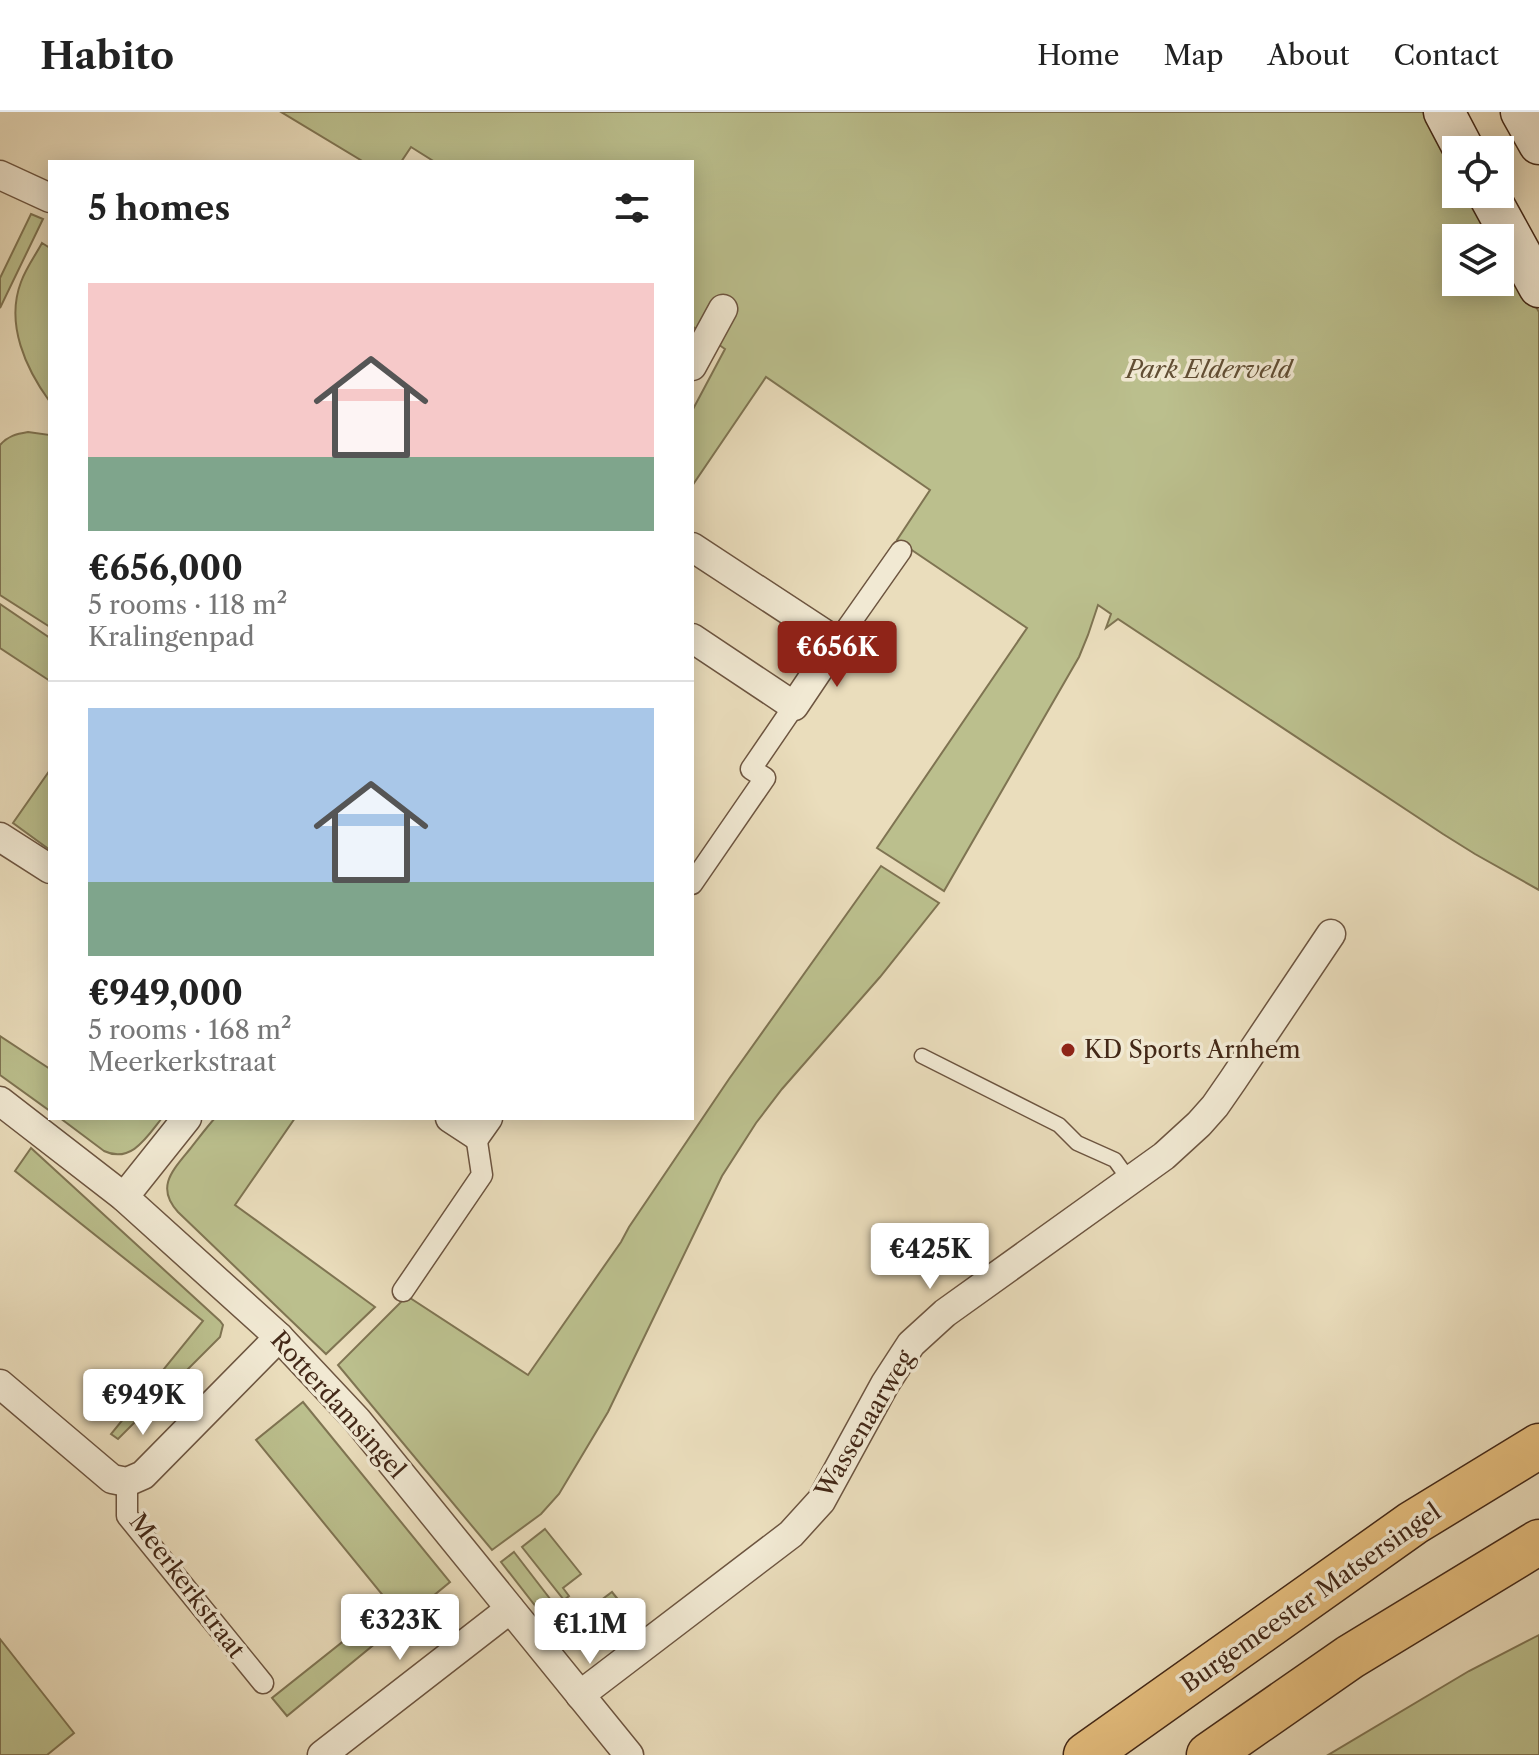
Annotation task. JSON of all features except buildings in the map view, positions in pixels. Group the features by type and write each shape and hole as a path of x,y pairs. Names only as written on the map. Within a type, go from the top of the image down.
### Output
{"main road":[{"path":"1444,112 1457,136"},
{"path":"1521,112 1539,144"},
{"path":"1496,208 1539,287"},
{"name":"Burgemeester Matsersingel","path":"1086,1755 1413,1523 1539,1446"},
{"path":"1209,1755 1350,1657 1539,1542"}],"street":[{"path":"0,175 48,197"},
{"path":"694,362 723,309"},
{"path":"694,548 837,642"},
{"path":"694,881 765,778 751,769 901,551"},
{"path":"694,639 794,706"},
{"path":"0,837 48,868"},
{"name":"Wassenaarweg","path":"580,1695 791,1534 821,1501 885,1384 911,1344 945,1313 1182,1142 1215,1106 1331,934"},
{"name":"Rotterdamsingel","path":"0,1101 124,1197 279,1337 357,1420 629,1755"},
{"path":"124,1197 185,1120"},
{"path":"403,1291 482,1175 482,1127 457,1120"},
{"name":"Meerkerkstraat","path":"0,1384 112,1479 127,1482 143,1475 279,1337"},
{"name":"Meerkerkstraat","path":"127,1482 127,1516 263,1683"},
{"path":"322,1755 510,1609"}],"lane":[{"path":"922,1056 1059,1125 1077,1143 1115,1160 1130,1181"}],"green space":[{"name":"Park Elderveld","path":"281,112 1430,112 1443,136 1442,208 1483,208 1491,224 1442,224 1442,296 1514,296 1514,266 1539,312 1539,890 1443,834 1118,619 1106,628 1111,614 1098,605 1079,657 944,891 877,848 1027,628 897,540 930,490 766,377 694,483 694,407 725,349 694,327 694,160 432,160 411,147 402,160 361,160"},
{"path":"31,214 43,219 0,308 0,278"},
{"path":"42,243 48,247 48,399 26,361 17,330 17,298 28,267"},
{"path":"28,432 48,435 48,626 0,595 0,445 12,436"},
{"path":"0,604 48,637 48,680 0,648"},
{"path":"48,773 48,849 13,823"},
{"path":"881,866 939,903 756,1123 722,1176 608,1412 559,1494 541,1514 492,1550 338,1365 407,1296 528,1375 729,1079"},
{"path":"0,1036 48,1068 48,1110 0,1075"},
{"path":"63,1120 160,1120 130,1151 114,1154 104,1151"},
{"path":"213,1120 294,1120 235,1205 375,1307 326,1354 178,1212 171,1203 167,1187 178,1164"},
{"path":"31,1148 223,1325 220,1337 118,1439 111,1434 203,1321 15,1171"},
{"path":"303,1402 450,1582 287,1716 272,1698 390,1604 256,1440"},
{"path":"545,1529 581,1574 563,1588 569,1596 564,1600 522,1547"},
{"path":"514,1552 574,1630 561,1639 501,1562"},
{"path":"612,1592 641,1628 611,1643 596,1638 574,1612 579,1608 584,1613"},
{"path":"1539,1635 1539,1755 1328,1755 1469,1671"},
{"path":"0,1639 74,1733 47,1755 0,1755"}],"place":[{"name":"KD Sports Arnhem","path":"1068,1050"}]}
